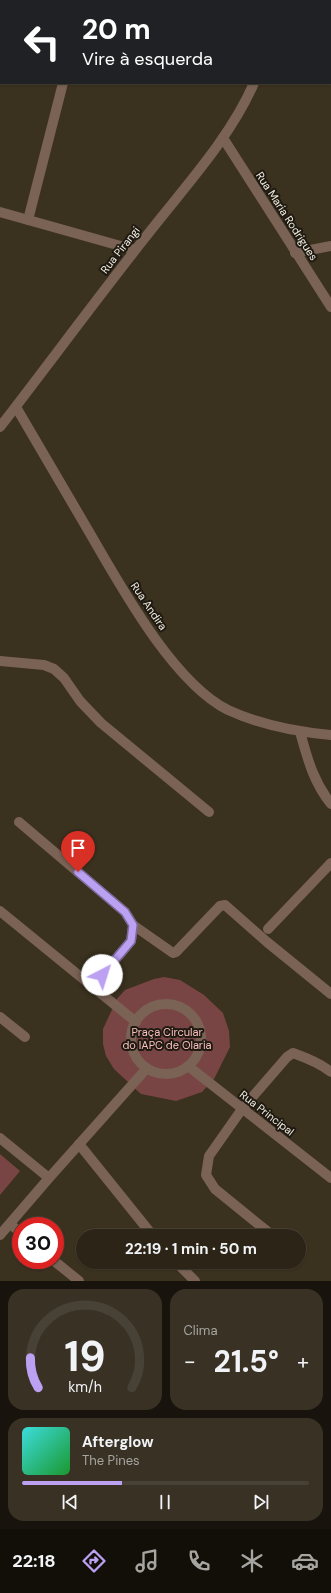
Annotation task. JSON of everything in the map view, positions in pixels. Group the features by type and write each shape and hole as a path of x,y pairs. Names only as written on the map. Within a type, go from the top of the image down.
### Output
{"street":[{"path":"28,220 63,84"},
{"name":"Rua Pirangi","path":"0,427 135,250 223,138 240,112 254,84"},
{"name":"Rua Maria Rodrigues","path":"223,138 295,253 331,306"},
{"path":"0,212 135,250"},
{"path":"295,253 331,246"},
{"name":"Rua Andira","path":"16,407 127,596 179,668 204,693 228,709 262,723 300,732 331,735"},
{"path":"0,661 44,665 54,669 64,678 80,701 101,724 209,812"},
{"path":"300,732 317,784 331,804"},
{"path":"19,822 125,912 133,925 173,953 176,952 220,906 225,905 266,942 331,994"},
{"path":"268,929 331,863"},
{"path":"0,911 136,1022"},
{"path":"92,987 131,941 133,925"},
{"path":"171,1005 188,1011 199,1026 201,1037 198,1052 194,1060 188,1066 170,1074 158,1073 147,1068 138,1060 133,1049 131,1037 136,1022 143,1013 153,1006 171,1005"},
{"path":"0,1017 25,1037"},
{"path":"264,1229 215,1190 206,1175 209,1156 242,1109 287,1056 293,1053 322,1065 331,1072"},
{"name":"Rua Principal","path":"188,1066 331,1178"},
{"path":"0,1235 147,1068"},
{"path":"0,1138 49,1178"},
{"path":"79,1144 147,1229"},
{"path":"64,1268 79,1281"},
{"path":"183,1269 195,1281"}],"green space":[{"name":"Praça Circular do IAPC de Olaria","path":"164,977 180,980 204,995 223,1013 229,1031 230,1047 214,1079 202,1092 176,1101 141,1094 114,1069 106,1056 103,1044 103,1029 117,999 125,990 154,979"},
{"path":"0,1154 20,1171 0,1195"}],"route":[{"path":"78,872 125,912 133,925 131,941 102,975"}]}
